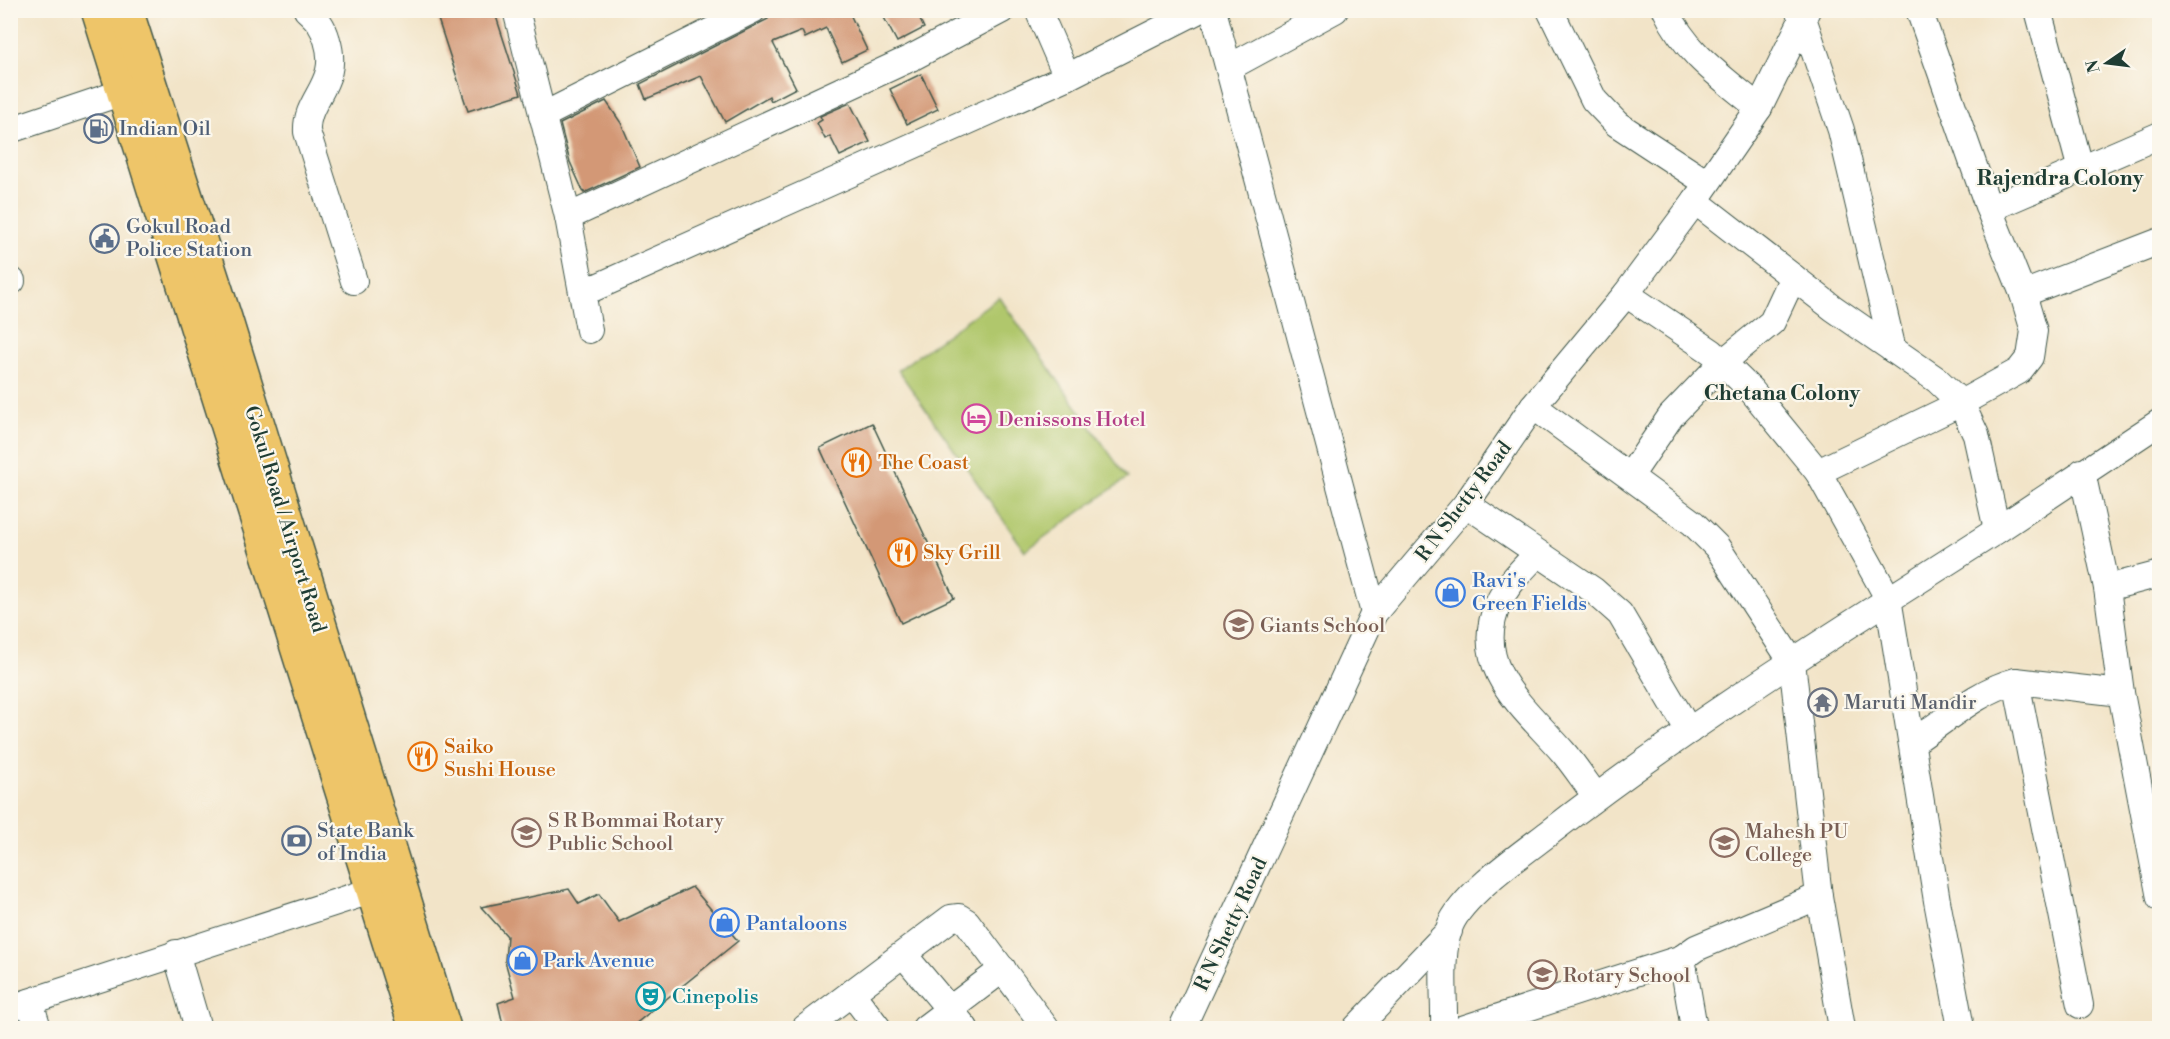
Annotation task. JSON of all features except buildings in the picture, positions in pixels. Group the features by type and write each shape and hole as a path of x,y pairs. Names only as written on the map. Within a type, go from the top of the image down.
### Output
{"main road":[{"name":"Gokul Road / Airport Road","path":"98,10 137,88 386,886 444,1029"},
{"name":"Gokul Road / Airport Road","path":"126,10 137,88"},
{"name":"Gokul Road / Airport Road","path":"386,886 416,1029"}],"street":[{"path":"307,10 323,26 331,53 330,71 309,116 307,132 354,281"},
{"path":"516,10 568,217 589,330"},
{"path":"568,217 913,57 1002,10"},
{"path":"1038,10 1067,76"},
{"path":"583,293 1067,76 1199,10"},
{"path":"1213,10 1374,613"},
{"path":"1230,67 1335,10"},
{"path":"1550,10 1594,100 1617,124 1701,192 1794,277 1833,308 1937,380 1961,403 1976,435 1997,530"},
{"path":"1665,10 1680,38 1692,53 1759,108"},
{"path":"1818,472 1961,403 2019,370 2030,357 2034,331 2023,294 1989,209 1919,10"},
{"path":"2038,10 2081,170"},
{"path":"542,116 746,12"},
{"path":"1803,13 1840,130 1893,350"},
{"name":"R N Shetty Road","path":"1182,1029 1374,613 1466,504 1533,406 1626,294 1701,192 1759,108 1803,13"},
{"path":"10,130 137,88"},
{"path":"1989,209 2160,135"},
{"path":"2023,294 2160,241"},
{"path":"1630,476 1671,416 1723,362 1772,322 1794,277"},
{"path":"1626,294 1723,362 1751,390 1818,472 1888,598 1937,901 1961,1029"},
{"path":"1533,406 1693,523 1717,547 1792,662 1819,896 1842,1029"},
{"path":"1356,1029 1449,932 1467,901 1596,796 1888,598 1997,530 2160,422"},
{"path":"2082,472 2107,588 2121,693 2157,868 2160,898"},
{"path":"1466,504 1593,590 1620,614 1689,731"},
{"path":"1537,554 1515,578 1498,603 1490,630 1492,660 1505,687 1565,755 1596,796"},
{"path":"2107,588 2160,574"},
{"path":"1913,742 1988,693 2016,681 2121,693"},
{"path":"2016,681 2080,1005"},
{"path":"38,1029 16,1004 386,886"},
{"path":"1449,932 1446,951 1449,1028 1682,958 1696,948 1819,896"},
{"path":"805,1029 951,918 959,917 967,922 1046,1029"},
{"path":"176,953 198,1029"},
{"path":"904,955 957,1019"},
{"path":"1682,958 1694,1029"},
{"path":"925,1029 957,1019 1003,969"},
{"path":"853,994 878,1029"}],"green space":[{"path":"999,297 1127,478 1025,551 898,370"}],"place":[{"name":"Indian Oil","path":"98,128"},
{"name":"Gokul Road Police Station","path":"105,238"},
{"name":"Denissons Hotel","path":"977,419"},
{"name":"The Coast","path":"857,462"},
{"name":"Sky Grill","path":"902,552"},
{"name":"Ravi's Green Fields","path":"1451,592"},
{"name":"Giants School","path":"1239,625"},
{"name":"Maruti Mandir","path":"1823,702"},
{"name":"Saiko Sushi House","path":"423,757"},
{"name":"S R Bommai Rotary Public School","path":"527,832"},
{"name":"State Bank of India","path":"296,841"},
{"name":"Mahesh PU College","path":"1724,842"},
{"name":"Pantaloons","path":"725,923"},
{"name":"Park Avenue","path":"522,960"},
{"name":"Rotary School","path":"1542,975"},
{"name":"Cinepolis","path":"651,996"}],"district":[{"name":"Rajendra Colony","path":"2060,178"},
{"name":"Chetana Colony","path":"1782,393"}]}
